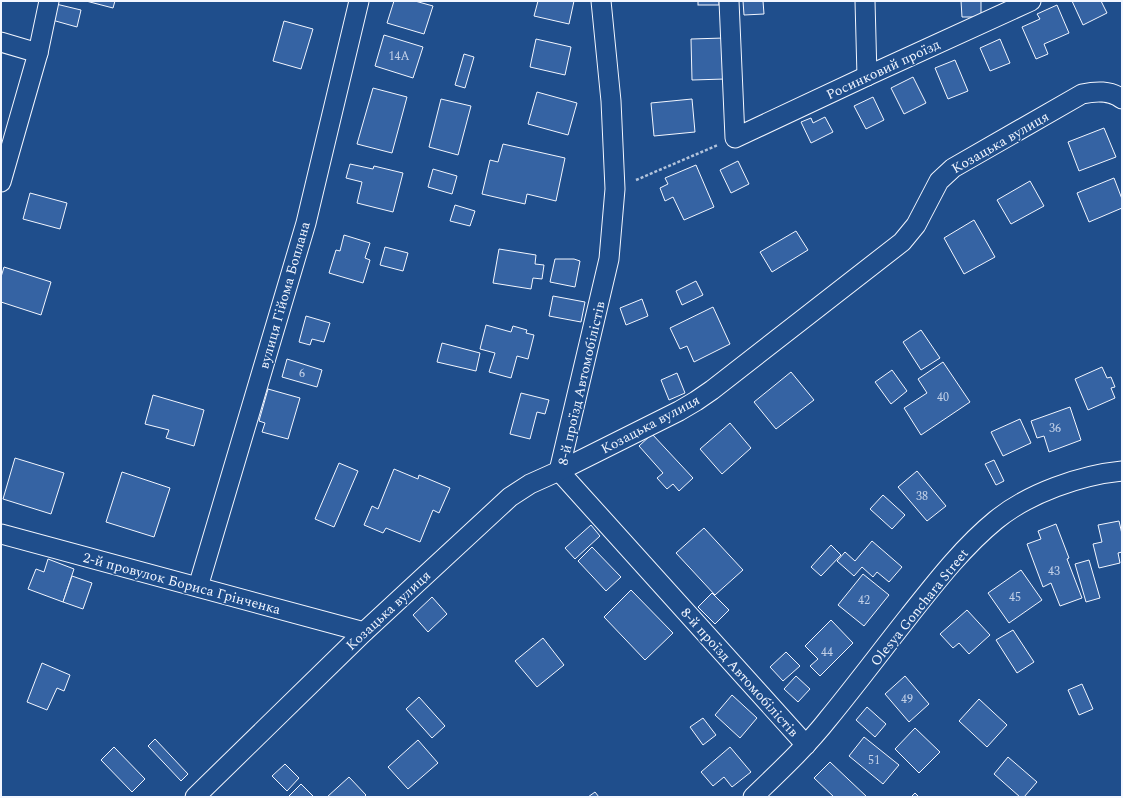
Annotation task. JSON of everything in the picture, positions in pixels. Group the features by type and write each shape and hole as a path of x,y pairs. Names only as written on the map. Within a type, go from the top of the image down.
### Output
{"street":[{"path":"1,182 38,53 49,1"},
{"name":"вулиця Гійома Боплана","path":"198,587 306,223 359,1"},
{"name":"8-й проїзд Автомобілістів","path":"601,1 611,101 615,189 609,259 559,471 806,745"},
{"path":"729,1 735,138"},
{"path":"865,1 867,76"},
{"name":"Росинковий проїзд","path":"735,138 1031,1"},
{"path":"1,42 38,53"},
{"name":"Козацька вулиця","path":"194,797 364,632 499,506 519,490 696,401 902,242 916,225 939,181 954,168 1082,94 1092,92 1110,93 1122,99"},
{"name":"Olesya Gonchara Street","path":"753,797 806,745 934,584 956,558 997,519 1028,500 1052,489 1081,479 1122,471"},
{"name":"2-й провулок Бориса Грінченка","path":"1,534 364,632"}],"path":[{"path":"615,189 735,138"}],"building":[{"path":"86,1 115,1 113,8"},
{"path":"394,1 415,1 433,6 424,34 387,23"},
{"path":"538,1 574,1 569,24 534,16"},
{"path":"698,1 719,1 719,5 698,5"},
{"path":"743,1 763,1 764,14 744,15"},
{"path":"961,1 981,1 981,17 962,17"},
{"path":"1072,1 1101,1 1107,13 1083,25"},
{"path":"56,4 81,10 77,27 52,20"},
{"path":"1057,5 1069,33 1044,44 1048,54 1036,59 1022,27 1040,19 1037,14"},
{"path":"284,21 313,29 301,69 273,61"},
{"path":"384,35 423,47 413,78 375,66"},
{"path":"724,38 725,79 692,80 691,39"},
{"path":"536,39 571,47 565,75 530,67"},
{"path":"1000,39 1010,63 990,71 980,48"},
{"path":"464,54 474,57 465,88 455,85"},
{"path":"955,60 968,91 948,99 935,68"},
{"path":"913,77 926,103 904,114 891,88"},
{"path":"373,88 407,97 392,153 357,144"},
{"path":"537,92 577,103 568,135 528,124"},
{"path":"873,97 884,120 866,129 854,106"},
{"path":"441,99 471,106 458,155 429,147"},
{"path":"692,99 695,132 654,136 651,103"},
{"path":"825,117 833,132 811,143 801,122 811,118 813,123"},
{"path":"1104,128 1116,157 1079,171 1068,142"},
{"path":"503,144 565,158 556,201 527,194 525,204 482,194 490,160 498,162"},
{"path":"738,161 749,184 731,193 720,170"},
{"path":"350,164 373,169 374,166 403,173 393,212 357,203 362,182 346,178"},
{"path":"696,165 714,207 684,220 673,197 665,201 660,188 668,184 665,178"},
{"path":"433,169 457,176 452,194 428,187"},
{"path":"1114,178 1122,199 1122,208 1089,222 1077,193"},
{"path":"1030,181 1044,206 1011,224 997,200"},
{"path":"30,193 67,203 60,229 23,219"},
{"path":"455,205 475,211 470,226 450,221"},
{"path":"974,220 995,257 964,274 944,238"},
{"path":"796,231 808,250 772,272 760,252"},
{"path":"344,235 370,243 365,258 370,260 363,283 329,273 336,250 340,251"},
{"path":"385,247 408,253 403,271 380,265"},
{"path":"499,249 536,255 535,264 544,265 542,279 533,278 531,289 493,283"},
{"path":"555,259 574,259 580,261 575,287 550,282"},
{"path":"4,267 51,282 41,315 1,302 1,277"},
{"path":"696,281 703,295 682,305 676,291"},
{"path":"553,296 585,302 581,322 549,316"},
{"path":"642,299 648,316 626,325 620,308"},
{"path":"713,307 730,344 694,362 687,346 680,349 670,328"},
{"path":"306,316 330,323 324,342 312,339 310,345 299,342"},
{"path":"486,325 511,332 513,326 527,330 526,333 534,335 528,359 517,356 511,378 489,372 495,353 480,349"},
{"path":"921,330 940,358 921,370 903,342"},
{"path":"442,343 480,353 476,371 437,362"},
{"path":"287,359 322,370 317,387 282,377"},
{"path":"943,362 970,402 921,435 904,408 927,393 918,379"},
{"path":"1102,367 1107,378 1111,377 1115,387 1111,388 1115,398 1088,410 1075,379"},
{"path":"892,370 907,391 891,404 875,382"},
{"path":"791,372 814,400 776,429 754,402"},
{"path":"677,373 685,393 669,400 661,380"},
{"path":"268,389 300,398 288,439 262,432 265,423 259,421"},
{"path":"521,393 549,400 545,414 537,412 530,439 510,434"},
{"path":"153,395 204,410 194,446 166,438 169,430 145,424"},
{"path":"1070,407 1081,440 1049,452 1044,436 1037,438 1031,421"},
{"path":"1020,419 1031,443 1003,456 991,432"},
{"path":"730,423 751,448 722,474 700,449"},
{"path":"652,434 693,478 679,491 673,484 667,489 657,478 663,473 639,446"},
{"path":"15,458 64,473 51,514 3,499"},
{"path":"994,460 1004,481 996,485 985,464"},
{"path":"339,463 358,471 334,527 315,519"},
{"path":"394,469 418,479 419,475 450,488 439,513 433,510 420,542 386,528 383,533 364,525 372,506 378,509"},
{"path":"917,471 946,506 927,521 898,487"},
{"path":"122,472 170,488 154,537 106,522"},
{"path":"883,495 905,515 892,529 870,509"},
{"path":"1119,521 1122,534 1122,552 1118,553 1120,563 1099,568 1093,544 1102,542 1098,525"},
{"path":"1056,524 1069,558 1067,559 1082,598 1060,606 1051,583 1043,587 1027,544 1041,539 1038,531"},
{"path":"591,525 600,536 575,559 565,548"},
{"path":"704,528 743,570 715,595 676,553"},
{"path":"872,541 902,567 889,582 877,572 873,577 862,567 854,576 837,561 845,552 855,561"},
{"path":"831,545 841,555 821,576 811,567"},
{"path":"592,547 621,577 606,591 578,561"},
{"path":"48,559 74,569 63,602 28,589 36,569 44,572"},
{"path":"1089,560 1100,598 1086,602 1075,564"},
{"path":"1021,570 1042,600 1009,623 988,593"},
{"path":"863,574 889,595 864,626 838,605"},
{"path":"72,576 92,583 83,609 63,602"},
{"path":"631,590 673,633 645,660 604,617"},
{"path":"712,593 729,610 715,624 698,607"},
{"path":"432,597 447,614 428,632 413,615"},
{"path":"967,610 990,635 969,654 959,643 953,648 940,634"},
{"path":"831,620 853,643 820,676 810,666 818,659 805,646"},
{"path":"1013,630 1034,662 1017,673 996,640"},
{"path":"543,638 564,665 537,687 515,661"},
{"path":"786,652 800,666 783,681 770,667"},
{"path":"42,663 70,675 64,691 57,688 47,710 27,702"},
{"path":"796,676 810,689 798,702 784,689"},
{"path":"905,676 929,704 909,722 885,694"},
{"path":"1082,684 1093,709 1079,715 1068,690"},
{"path":"732,695 757,718 740,738 715,715"},
{"path":"419,697 445,726 432,738 406,709"},
{"path":"979,699 1007,725 987,747 959,721"},
{"path":"867,707 886,724 875,737 856,720"},
{"path":"703,718 716,735 703,745 690,727"},
{"path":"915,728 940,752 919,773 895,749"},
{"path":"864,737 899,765 883,784 849,756"},
{"path":"155,739 188,774 181,781 148,746"},
{"path":"418,740 438,763 408,789 388,767"},
{"path":"114,747 145,779 132,792 101,760"},
{"path":"730,747 751,772 732,787 724,777 713,786 701,772"},
{"path":"1008,757 1037,782 1024,797 1020,797 994,774"},
{"path":"830,762 867,797 834,797 814,778"},
{"path":"285,764 299,778 287,791 272,776"},
{"path":"349,777 366,795 364,797 327,797"},
{"path":"301,784 314,797 289,796"},
{"path":"595,792 599,797 588,797"},
{"path":"915,793 919,797 911,797"}]}
